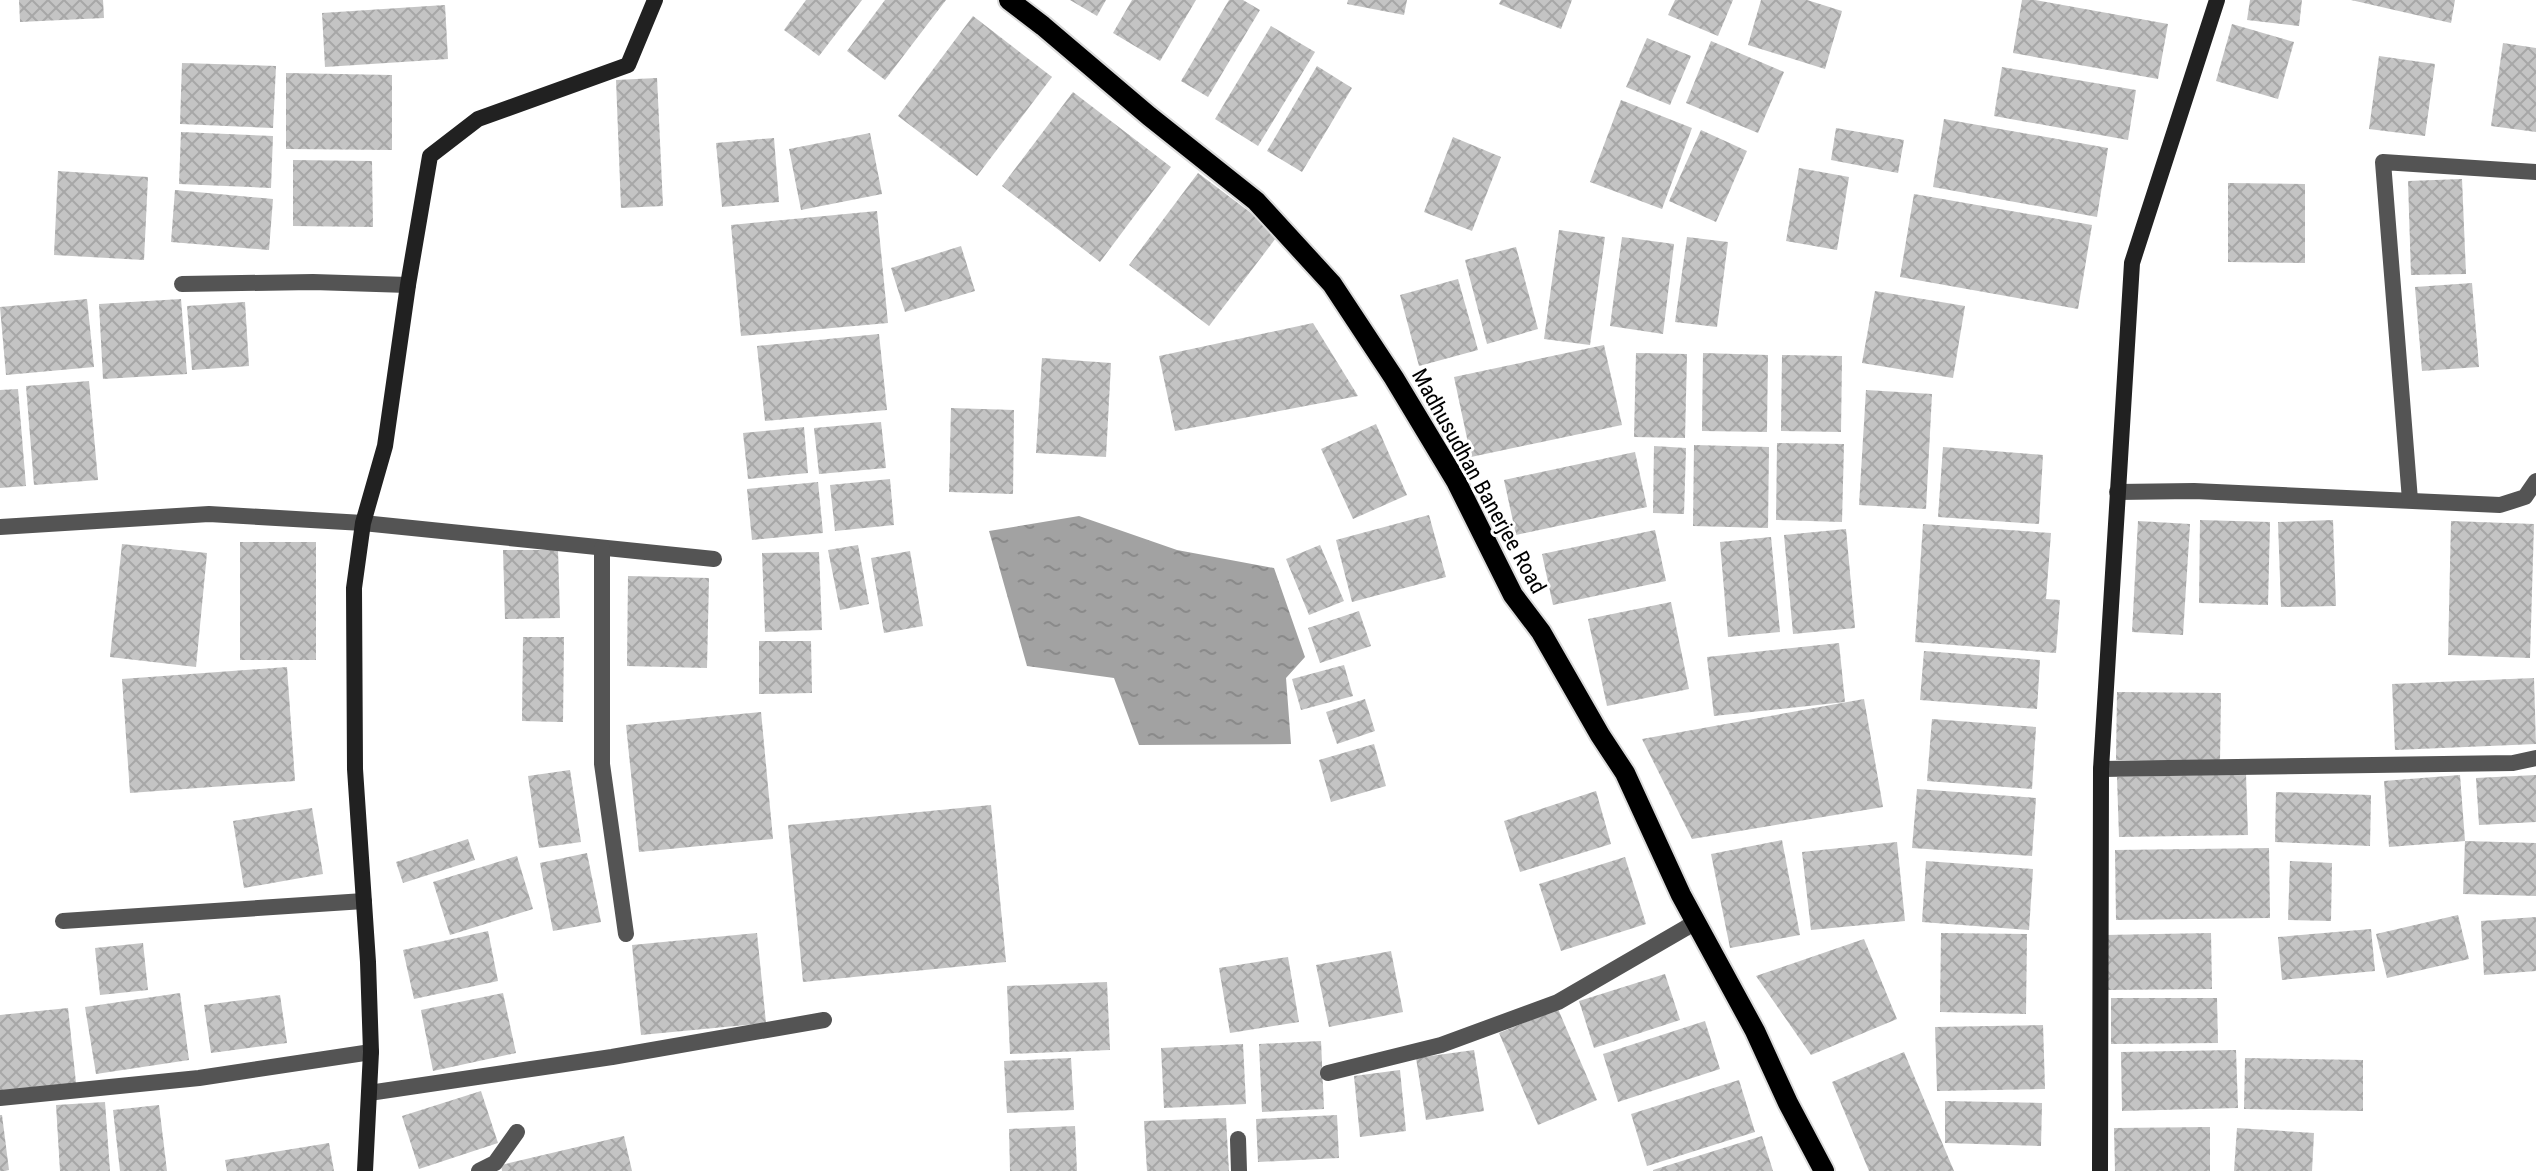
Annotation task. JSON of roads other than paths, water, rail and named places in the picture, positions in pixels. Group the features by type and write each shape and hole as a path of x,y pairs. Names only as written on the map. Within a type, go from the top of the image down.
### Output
{"main road":[{"name":"Madhusudhan Banerjee Road","path":"1009,0 1256,201 1332,284 1456,481 1513,595 1541,632 1625,773 1681,895 1755,1031 1824,1171"}],"street":[{"path":"365,1171 371,1052 354,754 354,588 363,523 385,446 430,156 478,119 628,65 655,0"},
{"path":"2100,1171 2101,769 2132,263 2217,0"},
{"path":"2410,500 2383,162 2536,172"},
{"path":"182,284 313,282 408,285"},
{"path":"2117,492 2194,491 2500,505 2525,497 2536,481"},
{"path":"0,527 209,514 363,523 714,559"},
{"path":"602,548 602,764 626,934"},
{"path":"2101,769 2513,763 2536,758"},
{"path":"63,921 364,901"},
{"path":"1328,1073 1441,1045 1558,1002 1696,922"},
{"path":"369,1093 612,1057 824,1020"},
{"path":"0,1098 199,1078 371,1052"},
{"path":"479,1171 495,1163 517,1132"},
{"path":"1238,1139 1239,1171"}],"water":[{"path":"1079,516 1177,550 1274,568 1305,657 1286,678 1291,744 1139,745 1114,678 1027,666 989,531"}]}
